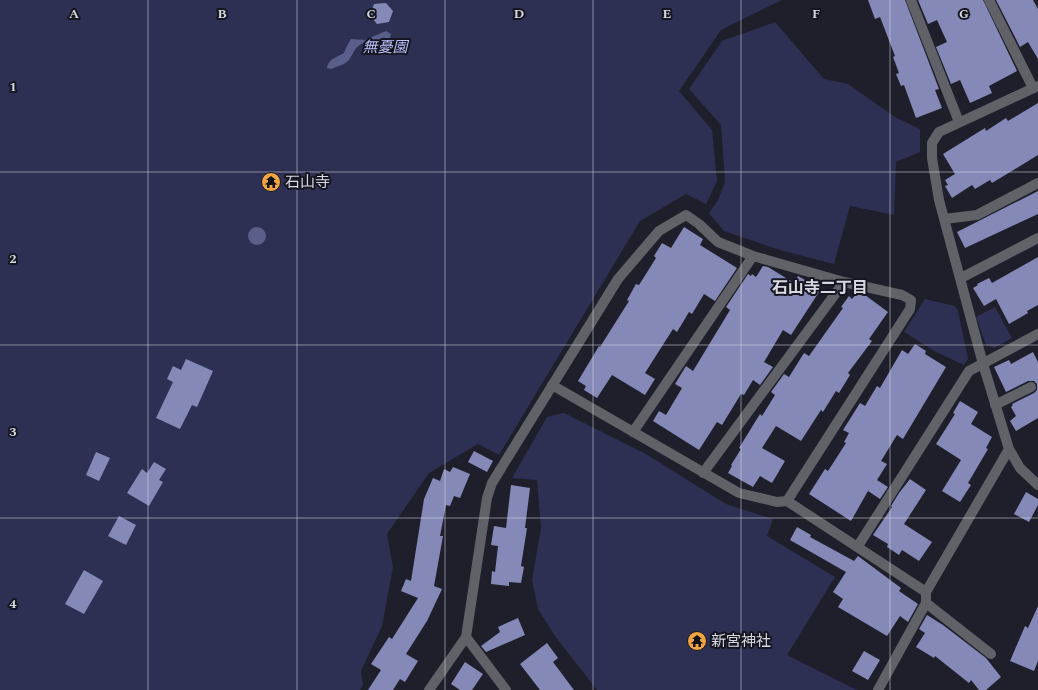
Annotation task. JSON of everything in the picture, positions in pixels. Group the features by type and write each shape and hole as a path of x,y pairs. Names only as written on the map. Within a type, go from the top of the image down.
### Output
{"street":[{"path":"911,0 959,122"},
{"path":"989,0 1036,87 939,132 932,143 932,158 939,200 944,219 983,364 1009,449 1020,468 1038,485"},
{"path":"944,219 976,215 1038,183"},
{"path":"429,690 466,637 487,498 492,483 618,279 659,231 686,216 699,224 718,242 753,256 844,282 902,295 911,300 910,309 787,501"},
{"path":"961,278 1038,238"},
{"path":"633,432 753,256"},
{"path":"703,472 844,282"},
{"path":"858,546 969,371 1038,334"},
{"path":"552,385 739,493 777,502 787,501 858,546 926,592"},
{"path":"995,405 1032,387"},
{"path":"878,690 926,603 926,592 1009,449"},
{"path":"926,603 991,654"},
{"path":"466,637 506,690"}],"green space":[{"name":"無憂園","path":"0,0 782,0 721,30 679,91 712,130 717,181 706,204 686,194 640,221 499,455 478,444 429,473 387,534 393,567 382,626 361,671 363,685 360,690 0,690"},
{"path":"775,22 824,79 848,84 895,117 920,129 920,152 896,162 894,215 850,206 834,264 780,250 724,231 709,213 718,200 725,182 721,125 689,89 722,41"},
{"path":"925,299 955,306 958,311 968,359 964,365 936,352 904,332"},
{"path":"995,307 1012,338 994,348 986,345 976,317"},
{"path":"564,413 646,454 726,504 773,519 767,536 835,577 787,655 857,690 597,690 555,636 538,609 532,580 541,528 537,480 512,478 547,417"}],"shaded area":[{"path":"386,31 391,34 390,38 373,44 361,44 356,48 349,60 344,64 331,69 327,68 331,60 344,53 351,39 365,40"},
{"path":"257,227 263,230 266,236 263,242 257,245 251,242 248,236 251,230"}],"building":[{"path":"868,0 905,0 939,89 935,90 942,108 916,118 904,85 901,86 896,74 899,73 893,57 895,56 880,17 875,19"},
{"path":"918,0 983,0 1017,71 989,86 992,93 970,103 960,80 951,84 936,47 947,42 937,20 928,24"},
{"path":"996,0 1033,0 1038,9 1038,59 1028,42 1020,47"},
{"path":"386,3 393,11 389,22 377,24 370,15 374,4"},
{"path":"1038,103 1038,155 992,183 990,180 975,189 972,185 952,198 945,186 948,185 945,180 955,174 943,154 985,128 986,131 1006,118 1008,121"},
{"path":"1038,191 1038,214 965,248 957,232"},
{"path":"684,227 703,239 700,245 737,268 715,301 704,294 692,314 689,312 677,332 673,329 645,373 655,379 645,395 612,375 597,398 584,390 586,386 578,381 629,301 627,300 636,284 639,285 656,258 654,256 662,243 671,248"},
{"path":"1038,257 1038,305 1027,311 1028,313 1009,324 996,299 984,306 973,288 978,285 977,284 989,278 992,283"},
{"path":"763,266 768,267 794,283 798,276 821,289 791,335 783,330 764,362 773,367 760,385 753,380 744,395 741,394 722,425 717,422 699,450 653,421 659,411 666,415 682,388 675,384 686,366 693,371 730,310 726,307 748,274 751,276 752,274 756,277"},
{"path":"858,292 861,292 888,312 869,339 872,341 848,373 850,375 839,393 836,391 823,412 821,410 801,441 776,426 762,448 785,461 772,483 760,476 753,487 728,473 741,449 739,448 760,414 762,416 775,395 771,392 784,374 789,377 804,353 809,356 843,308 841,307 849,296 852,299"},
{"path":"915,344 926,351 925,354 946,367 903,439 897,435 881,461 887,464 877,480 888,487 880,499 868,491 851,521 809,494 825,469 828,471 846,443 844,442 849,433 843,430 860,403 865,406 877,386 880,388 902,350 908,354"},
{"path":"1033,352 1038,362 1038,418 1016,431 1010,421 1016,416 1011,407 1013,405 1012,404 1034,393 1037,390 1037,384 1034,381 1028,381 1006,392 994,367 1009,360 1011,364"},
{"path":"186,359 213,371 197,407 192,405 180,429 156,418 173,382 167,379 173,366 181,370"},
{"path":"960,401 978,412 971,424 992,437 986,448 988,449 968,483 971,485 960,502 942,491 961,460 936,444 955,414 953,413"},
{"path":"474,451 493,461 487,472 468,462"},
{"path":"96,452 110,458 99,481 86,475"},
{"path":"154,462 166,469 159,480 163,482 149,506 127,493 142,469 147,473"},
{"path":"453,467 470,474 460,498 454,496 450,506 446,505 440,536 443,536 434,586 442,589 427,621 406,654 418,661 405,682 400,679 393,690 368,690 381,670 371,664 389,637 392,639 418,598 401,591 406,579 411,581 424,499 433,478 440,481 444,469 450,472"},
{"path":"910,479 926,490 904,524 932,542 919,561 902,550 899,555 887,547 888,544 873,535 892,507 891,506 899,493"},
{"path":"511,485 530,488 525,528 527,528 521,566 524,567 521,583 509,582 509,586 491,584 492,571 495,572 498,546 491,545 494,526 506,528"},
{"path":"1026,492 1038,499 1038,505 1029,522 1014,514"},
{"path":"119,516 136,525 126,545 108,536"},
{"path":"797,527 811,535 810,537 854,561 858,556 901,588 899,591 918,604 908,622 900,616 887,636 838,607 843,599 833,592 846,572 790,540"},
{"path":"84,570 103,581 84,614 65,604"},
{"path":"1038,606 1038,661 1034,671 1010,661 1025,626 1028,628"},
{"path":"927,615 943,625 986,658 1001,677 986,690 979,690 971,680 969,683 935,656 934,658 916,647 925,633 919,629"},
{"path":"518,618 525,635 486,652 481,646 500,632 498,627"},
{"path":"547,643 558,658 553,662 574,690 540,690 520,664"},
{"path":"864,651 880,660 868,680 852,671"},
{"path":"465,662 483,674 472,690 460,690 451,684"}],"place":[{"name":"石山寺","path":"271,182"},
{"name":"新宮神社","path":"697,641"}],"district":[{"name":"石山寺二丁目","path":"820,287"}]}
